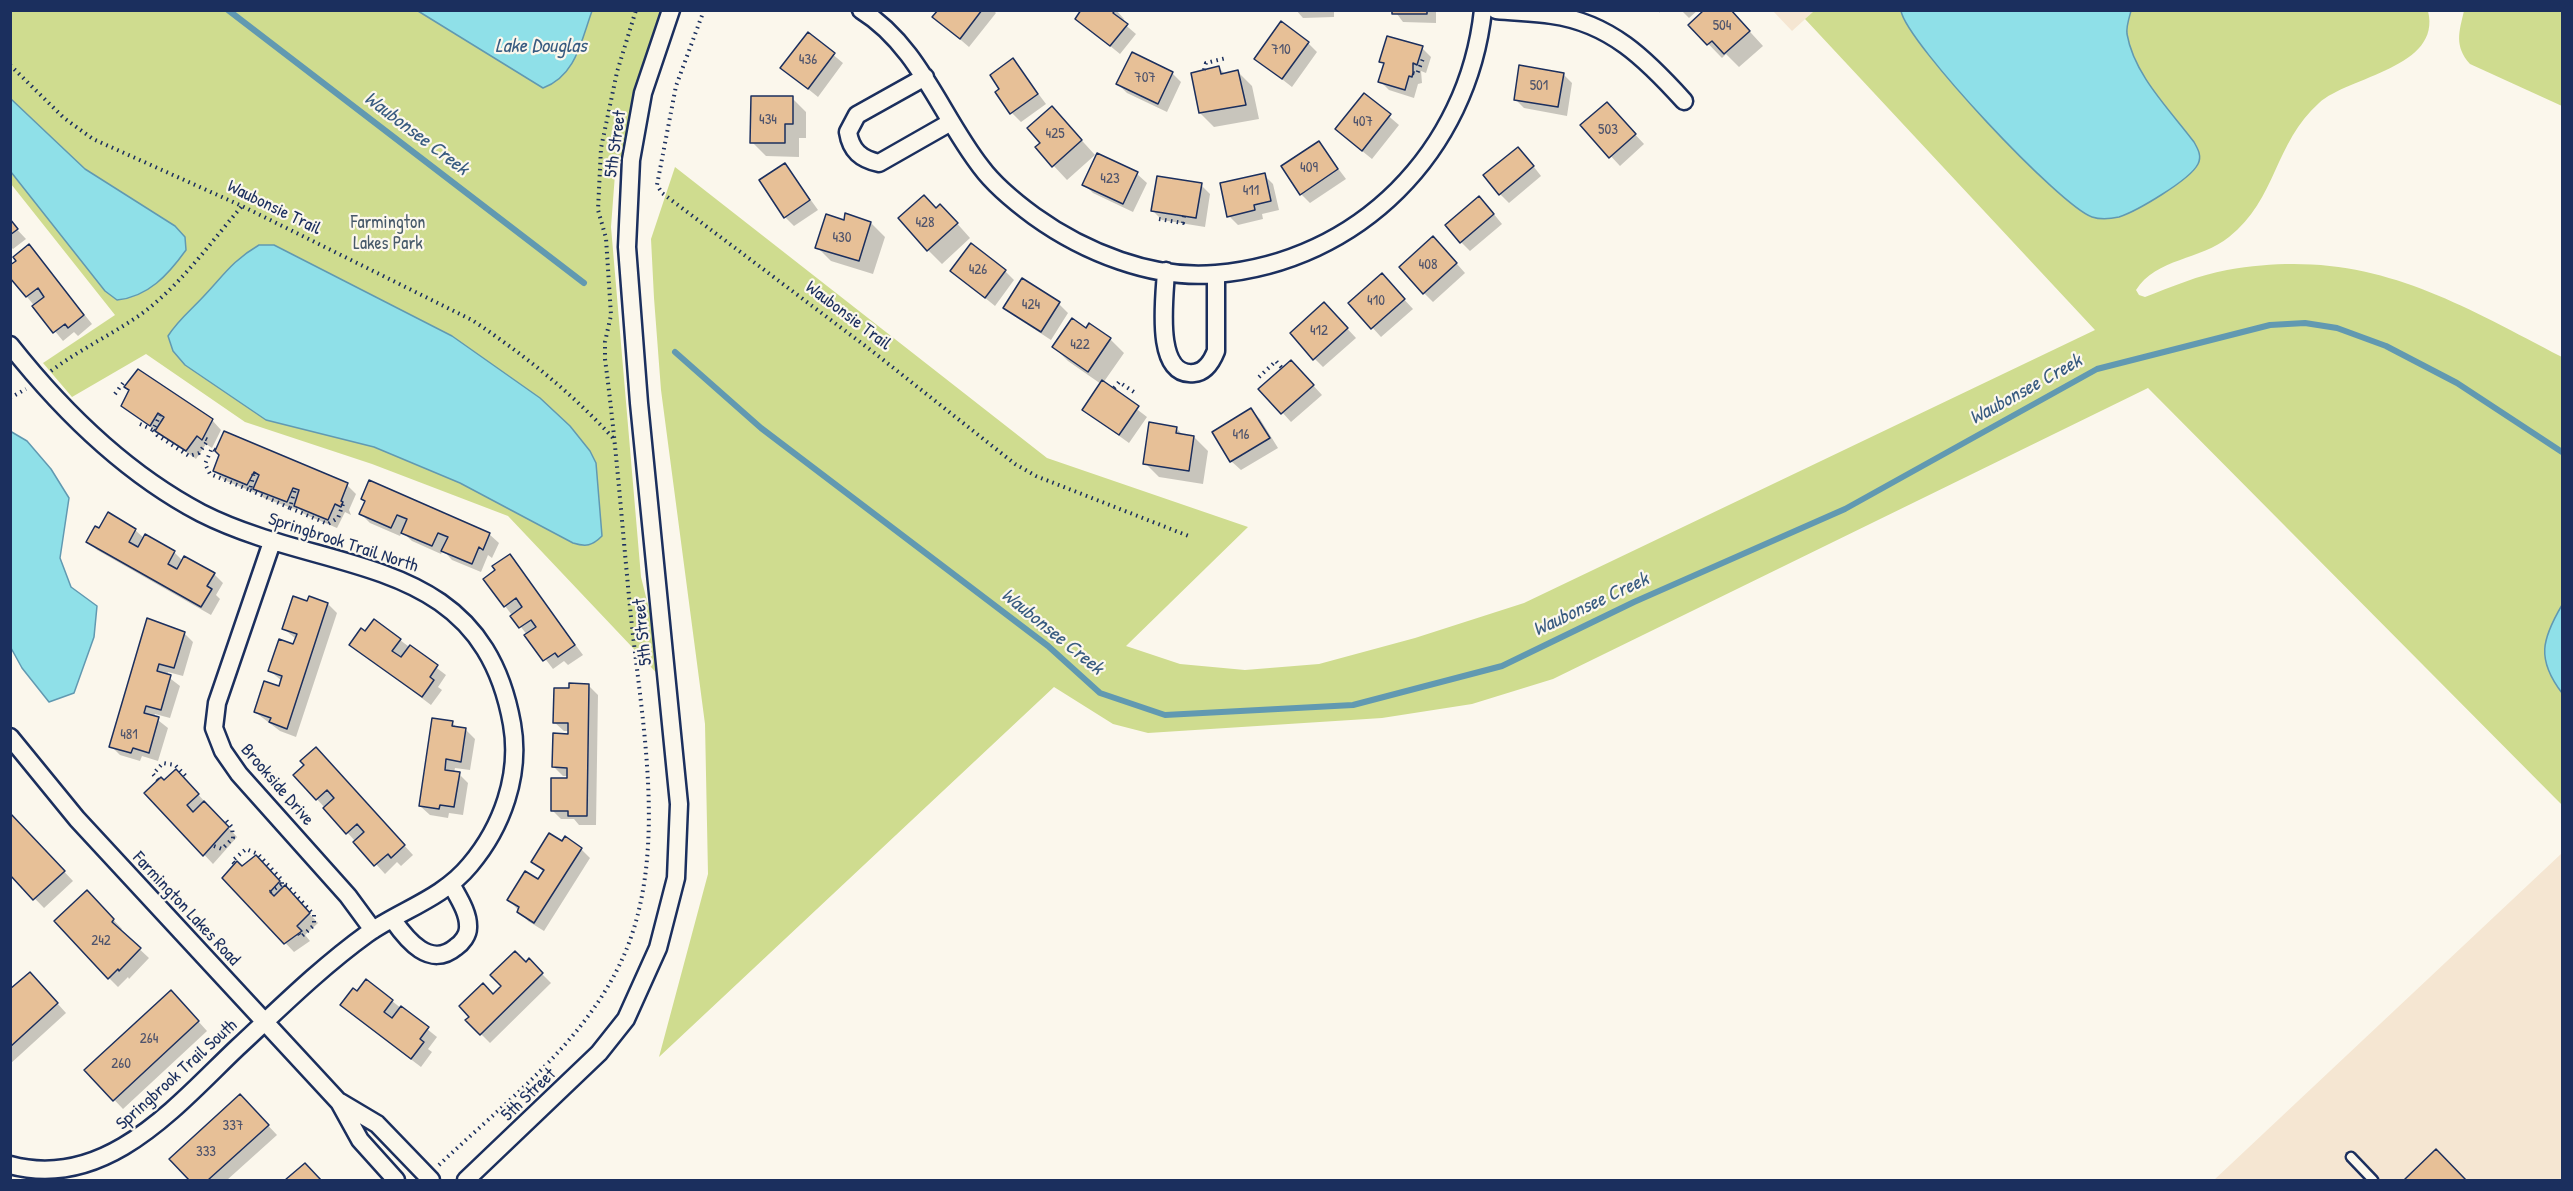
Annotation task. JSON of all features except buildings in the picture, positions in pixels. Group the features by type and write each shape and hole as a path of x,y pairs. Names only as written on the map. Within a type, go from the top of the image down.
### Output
{"street":[{"name":"5th Street","path":"466,1180 599,1053 626,1019 658,948 676,878 679,804 639,402 627,247 631,160 643,93 671,10"},
{"path":"867,12 925,77 982,169 998,186 1033,215 1066,237 1096,252 1166,271 1216,274 1260,266 1322,244 1358,225 1402,187 1435,147 1455,110 1474,62 1483,10"},
{"path":"1496,10 1569,18 1602,29 1640,55 1684,101"},
{"path":"925,77 857,115 848,132 854,151 862,158 879,163 951,122"},
{"path":"1166,271 1165,344 1172,362 1181,371 1191,374 1199,373 1212,362 1216,351 1216,274"},
{"name":"Springbrook Trail North","path":"10,345 70,415 140,474 199,512 272,542 392,576 418,587 459,616 474,632 502,686 513,732 510,787 493,835 469,867 451,884 373,930 326,966 264,1022"},
{"name":"Brookside Drive","path":"272,542 217,703 214,728 223,751 239,774 316,859 373,930"},
{"name":"Farmington Lakes Road","path":"10,737 77,819 339,1102 360,1140 396,1180"},
{"path":"393,920 406,939 418,950 431,955 442,954 455,948 466,936 468,928 462,905 451,884"},
{"name":"Springbrook Trail South","path":"10,1165 39,1171 67,1170 86,1167 117,1155 149,1131 264,1022"},
{"name":"Farmington Lakes Road","path":"339,1102 377,1124 434,1174"}],"lane":[{"path":"2351,1157 2373,1180"}],"path":[{"name":"Waubonsie Trail","path":"704,10 676,86 657,185 662,193 872,351 1016,464 1036,476 1191,537"},
{"path":"1413,73 1418,74 1424,56"},
{"path":"1204,70 1206,63 1226,58"},
{"name":"Waubonsie Trail","path":"10,64 64,118 93,139 242,206 472,320 505,342 566,391 614,438 650,806 648,859 640,908 618,967 590,1014 553,1057 434,1174"},
{"path":"50,372 83,347 138,316 170,288 242,206"},
{"path":"1159,219 1183,223 1184,216"},
{"path":"1259,376 1276,361 1282,368"},
{"path":"1114,388 1119,382 1137,394"},
{"path":"115,393 123,383 125,385"},
{"path":"10,398 30,387"},
{"path":"153,430 161,417"},
{"path":"140,424 153,430 189,456 199,453 208,440 204,438"},
{"path":"215,450 212,448 205,464 210,474 290,508 328,524 338,518 343,504"},
{"path":"250,490 255,475"},
{"path":"290,508 297,490"},
{"path":"158,780 153,774 163,763 175,765 186,776"},
{"path":"214,846 222,849 233,838 232,827 225,819"},
{"path":"234,863 232,861 246,849 258,854 282,880 282,884"},
{"path":"271,894 282,884"},
{"path":"282,884 287,885 314,915 314,925 302,937 299,934"}],"shaded area":[{"path":"1773,11 1814,11 1792,31"},
{"path":"2562,853 2562,1180 2214,1180"}],"green space":[{"name":"Farmington Lakes Park","path":"11,11 671,11 631,160 616,161 611,227 641,577 668,685 508,516 372,464 245,422 146,354 72,397 43,363 115,315 11,184"},
{"path":"1814,11 2428,11 2429,30 2421,46 2408,58 2333,94 2319,103 2304,119 2283,153 2257,206 2245,222 2218,245 2155,271 2136,290 2139,295 2145,297 2217,272 2276,264 2321,265 2362,271 2402,282 2441,297 2562,357 2562,805 2148,388 1553,679 1472,704 1382,718 1148,733 1113,724 1054,687 659,1057 708,874 705,724 661,390 651,239 675,167 1047,458 1248,527 1126,646 1180,664 1245,670 1319,664 1415,638 1524,603 2095,330 1805,19"},
{"path":"2464,11 2562,11 2562,106 2470,64 2462,51 2459,39"}],"water":[{"name":"Lake Douglas","path":"418,11 592,11 576,56 570,66 563,75 543,88"},
{"path":"1901,11 2131,11 2127,34 2137,64 2154,91 2194,142 2200,155 2198,164 2174,186 2127,214 2116,218 2092,217 2050,185 1987,122 1929,55 1910,29"},
{"path":"11,99 85,169 175,226 185,237 186,250 156,283 138,294 117,300 105,291 11,172"},
{"path":"259,245 274,245 452,336 540,398 570,426 590,451 596,463 602,536 589,545 573,543 460,483 374,447 266,420 185,365 173,351 168,336 180,320 242,256"},
{"path":"10,431 27,441 51,469 69,498 60,558 71,587 97,606 94,637 74,693 49,702 22,668 11,648"},
{"path":"2562,605 2562,693 2548,670 2545,649 2550,628"}],"waterway":[{"name":"Waubonsee Creek","path":"228,10 584,283"},
{"name":"Waubonsee Creek","path":"675,352 761,428 1048,646 1100,693 1165,715 1353,705 1502,666 1634,602 1845,509 2097,369 2270,325 2305,323 2337,328 2386,346 2457,383 2562,452"}]}
